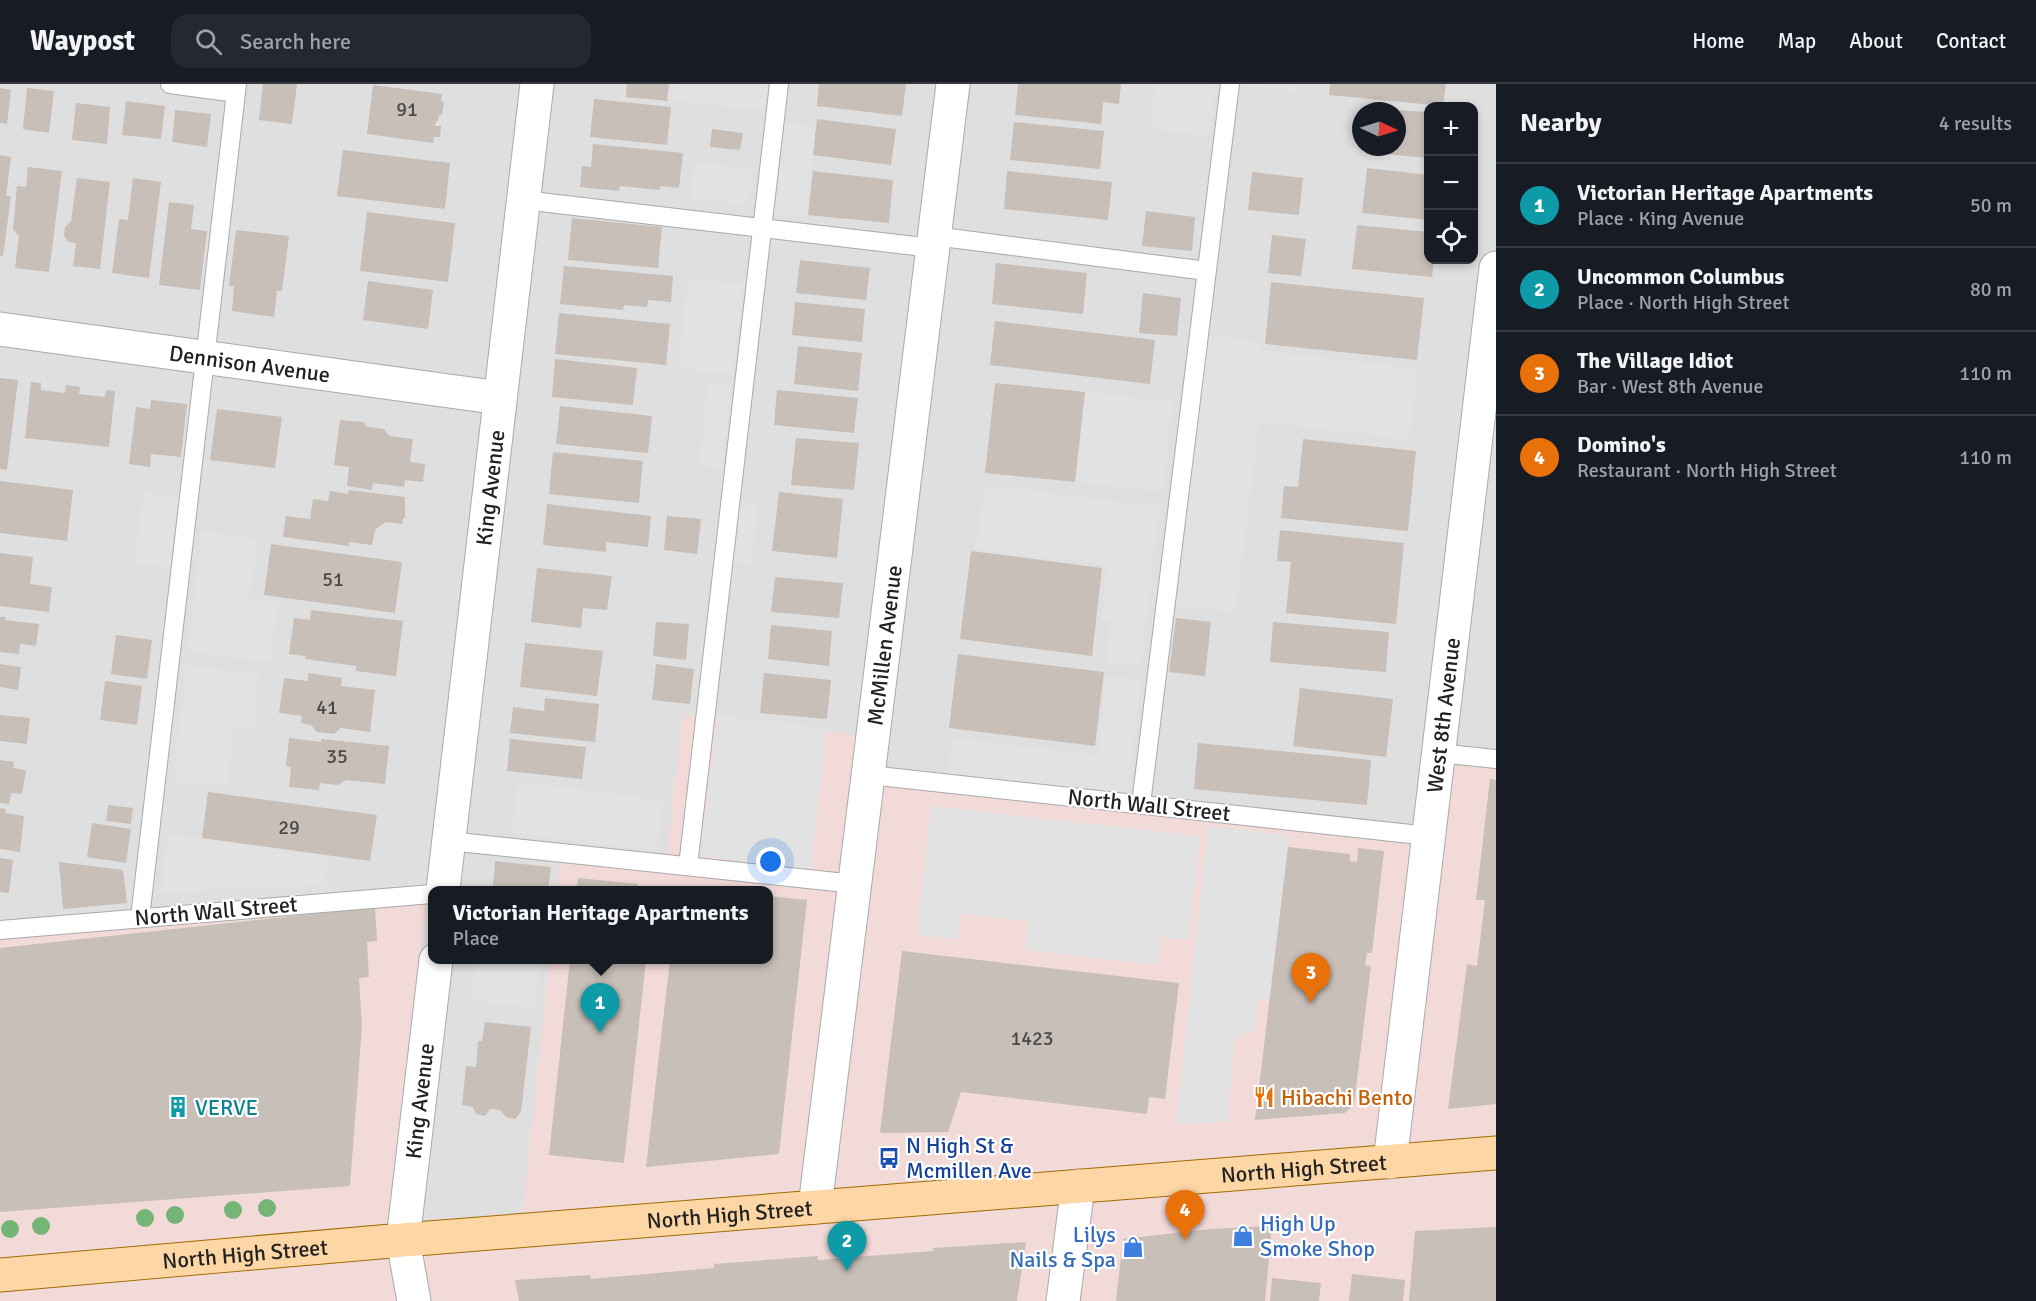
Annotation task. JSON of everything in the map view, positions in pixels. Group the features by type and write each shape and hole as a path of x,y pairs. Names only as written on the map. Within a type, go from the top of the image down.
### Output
{"main road":[{"name":"North High Street","path":"0,1275 403,1240 1496,1153"}],"street":[{"name":"King Avenue","path":"444,886 537,84"},
{"name":"McMillen Avenue","path":"815,1207 953,84"},
{"name":"West 8th Avenue","path":"1390,1162 1496,268"},
{"name":"Dennison Avenue","path":"0,329 500,398"},
{"name":"King Avenue","path":"414,1301 403,1240 436,964"},
{"path":"1063,1301 1078,1186"}],"lane":[{"path":"140,918 237,88 170,84"},
{"path":"688,866 779,84"},
{"path":"1140,804 1230,84"},
{"path":"523,200 763,228 933,242 1207,272"},
{"path":"1438,753 1496,759"},
{"name":"North Wall Street","path":"869,775 1429,836"},
{"path":"449,841 855,884"},
{"name":"North Wall Street","path":"0,930 428,894"}],"shaded area":[{"path":"0,84 1496,84 1496,759 1429,836 848,783 855,736 665,866 561,855 557,886 428,886 428,964 550,964 522,1221 0,1268"},
{"path":"673,84 768,84 765,111 671,100"},
{"path":"1155,84 1216,84 1209,137 1149,129"},
{"path":"1241,84 1299,84 1299,92 1241,86"},
{"path":"783,123 816,127 806,217 773,214"},
{"path":"694,162 753,169 749,205 690,199"},
{"path":"688,278 743,284 733,375 678,369"},
{"path":"1208,336 1260,342 1260,350 1418,368 1409,439 1259,422 1236,613 1176,606"},
{"path":"708,381 732,384 722,468 699,465"},
{"path":"1085,392 1173,402 1163,492 1075,482"},
{"path":"984,485 1160,506 1141,666 1106,662 1111,620 1102,619 1107,565 976,550"},
{"path":"143,492 178,496 170,567 135,563"},
{"path":"738,501 758,504 752,564 731,562"},
{"path":"202,531 258,539 249,599 278,602 271,662 187,652"},
{"path":"186,665 259,673 254,728 234,726 227,786 173,781"},
{"path":"1106,676 1141,680 1127,795 948,775 952,738 1097,755"},
{"path":"683,714 855,735 849,783 1405,834 1429,835 1438,753 1496,759 1496,1301 0,1301 0,1268 521,1221 550,964 773,964 773,886 557,886 561,855 665,866"},
{"path":"718,715 827,728 810,870 700,856"},
{"path":"518,782 663,800 657,851 512,833"},
{"path":"931,806 1200,836 1189,940 1161,937 1158,965 1026,950 1029,921 960,913 957,939 917,935"},
{"path":"1208,826 1290,835 1270,999 1259,998 1255,1030 1235,1038 1227,1122 1176,1124"},
{"path":"167,834 328,856 325,885 161,893"},
{"name":"VERVE","path":"427,899 389,1228 0,1260 0,938"},
{"path":"476,964 541,964 536,1008 471,1001"}],"building":[{"path":"263,84 297,84 292,124 259,120"},
{"path":"627,84 669,84 667,101 626,97"},
{"path":"819,84 906,84 902,116 817,106"},
{"path":"1018,84 1121,84 1119,104 1103,102 1101,124 1015,115"},
{"path":"1330,84 1446,84 1444,102 1424,102 1424,104 1329,95"},
{"path":"373,85 442,94 441,101 444,102 442,115 439,115 435,126 441,126 440,137 434,137 433,143 367,134"},
{"path":"0,88 11,90 7,124 0,123"},
{"path":"27,88 54,91 49,133 23,129"},
{"path":"594,99 671,107 667,145 590,137"},
{"path":"126,101 165,106 161,139 122,135"},
{"path":"76,103 110,107 107,144 72,140"},
{"path":"175,110 211,114 207,147 172,142"},
{"path":"1406,111 1424,112 1424,158 1406,156"},
{"path":"817,119 896,129 891,165 813,155"},
{"path":"1014,122 1104,131 1100,169 1010,160"},
{"path":"712,129 743,133 740,150 710,147"},
{"path":"593,144 683,153 679,188 661,186 659,190 620,186 619,191 580,187 582,166 591,167"},
{"path":"343,150 450,163 445,209 337,196"},
{"path":"0,155 11,157 6,196 11,196 3,256 0,256"},
{"path":"28,167 62,171 49,272 15,268 19,236 13,229 17,186 26,187"},
{"path":"1367,168 1424,175 1424,220 1362,213"},
{"path":"813,171 893,180 889,223 808,215"},
{"path":"1007,171 1112,182 1108,220 1004,209"},
{"path":"1252,172 1303,178 1299,215 1248,210"},
{"path":"77,178 110,182 100,269 73,266 76,243 69,242 64,236 65,227 71,221"},
{"path":"133,178 161,182 149,278 112,273 119,219 128,220"},
{"path":"169,202 194,205 191,229 207,231 200,290 159,285"},
{"path":"1146,211 1195,217 1192,251 1142,246"},
{"path":"367,212 455,223 448,282 360,271"},
{"path":"572,218 662,227 658,268 568,260"},
{"path":"1357,225 1424,232 1424,264 1434,264 1432,277 1352,269"},
{"path":"236,230 289,236 282,291 277,291 274,317 232,311 234,286 229,286"},
{"path":"1272,235 1306,239 1301,276 1268,273"},
{"path":"800,260 870,268 866,300 796,293"},
{"path":"996,263 1087,273 1083,314 992,304"},
{"path":"564,266 673,276 671,302 648,300 647,307 624,305 623,310 560,304"},
{"path":"368,281 433,290 428,329 363,320"},
{"path":"1271,282 1424,298 1417,360 1265,344"},
{"path":"1143,293 1181,298 1177,336 1139,333"},
{"path":"795,302 865,309 862,342 792,335"},
{"path":"559,313 670,324 666,365 555,354"},
{"path":"995,321 1155,340 1150,384 990,365"},
{"path":"798,346 862,353 858,391 794,384"},
{"path":"555,359 637,368 633,405 552,397"},
{"path":"0,378 18,380 7,470 0,469"},
{"path":"31,382 41,383 41,390 65,393 66,385 80,387 79,394 105,397 106,390 115,391 109,447 25,438"},
{"path":"995,383 1085,392 1075,482 985,473"},
{"path":"777,390 858,398 854,433 774,425"},
{"path":"151,400 187,404 181,457 151,454 150,467 129,464 136,407 150,409"},
{"path":"560,406 652,416 648,453 556,444"},
{"path":"217,409 282,417 275,468 210,460"},
{"path":"340,420 363,422 367,427 384,429 389,436 413,439 410,462 425,464 423,482 405,480 404,487 373,483 372,490 347,486 349,467 334,465"},
{"path":"796,438 859,443 854,490 791,485"},
{"path":"1303,439 1416,451 1408,531 1281,518 1284,486 1298,487"},
{"path":"553,452 643,461 639,503 549,494"},
{"path":"0,481 73,490 67,541 0,533"},
{"path":"349,490 405,497 405,518 402,524 386,522 380,526 375,530 372,545 349,542 349,546 283,537 286,516 310,519 313,499 328,501 330,491 348,494"},
{"path":"779,492 843,499 837,558 772,551"},
{"path":"547,504 651,516 648,547 606,542 606,552 543,545"},
{"path":"667,516 701,519 697,554 664,550"},
{"path":"1280,530 1404,543 1396,624 1286,613 1291,562 1277,561"},
{"path":"271,544 402,562 395,613 264,595"},
{"path":"971,551 1102,568 1092,656 960,639"},
{"path":"0,553 33,557 30,584 52,587 49,612 0,606"},
{"path":"537,568 612,576 607,610 583,608 581,628 531,622"},
{"path":"775,577 843,583 839,618 771,612"},
{"path":"311,610 403,621 396,676 356,671 356,666 305,659 306,656 289,654 294,618 310,620"},
{"path":"0,617 6,617 5,620 39,624 36,646 20,644 19,654 0,652"},
{"path":"1176,618 1211,622 1205,676 1169,672"},
{"path":"656,622 689,624 686,660 653,656"},
{"path":"1273,622 1389,632 1386,672 1270,662"},
{"path":"771,625 832,631 829,666 768,659"},
{"path":"116,635 152,640 147,679 111,674"},
{"path":"525,643 603,651 597,696 520,687"},
{"path":"958,654 1104,672 1095,746 949,728"},
{"path":"0,664 21,667 18,690 0,687"},
{"path":"656,664 694,669 690,704 652,700"},
{"path":"308,673 342,678 341,686 375,690 370,732 341,728 334,734 317,732 311,725 301,723 302,716 279,713 284,678 308,681"},
{"path":"764,673 831,680 827,719 760,713"},
{"path":"105,681 142,686 137,725 100,720"},
{"path":"1300,688 1393,699 1386,757 1293,746"},
{"path":"545,698 599,704 595,742 510,733 513,707 544,711"},
{"path":"0,715 30,718 27,744 0,741"},
{"path":"289,738 389,746 385,784 346,780 338,785 320,783 319,790 289,787 291,767 286,766"},
{"path":"510,739 586,747 582,779 507,771"},
{"path":"1198,743 1371,760 1367,805 1194,789"},
{"path":"0,760 14,762 13,768 26,770 22,794 11,793 9,804 0,803"},
{"path":"1490,779 1496,780 1496,1104 1448,1109 1467,964 1477,966 1485,900 1476,900"},
{"path":"208,792 377,815 370,861 202,838"},
{"path":"108,805 133,808 131,824 106,821"},
{"path":"0,808 6,809 5,813 24,816 20,852 0,849"},
{"path":"92,823 131,829 126,863 87,857"},
{"path":"1288,847 1350,854 1350,861 1357,862 1358,848 1384,851 1372,953 1367,953 1365,965 1371,966 1354,1105 1345,1113 1255,1120"},
{"path":"0,858 13,860 9,893 0,892"},
{"path":"495,861 551,867 549,886 493,886"},
{"path":"59,862 123,870 127,903 63,909"},
{"path":"578,878 638,884 638,886 577,886"},
{"path":"773,897 807,900 779,1154 646,1167 670,964 773,964"},
{"name":"VERVE","path":"375,907 377,941 367,942 369,977 359,978 362,1027 350,1186 0,1212 0,948"},
{"path":"902,951 1179,983 1165,1099 1149,1097 1147,1114 961,1092 948,1132 880,1133"},
{"path":"570,964 646,964 624,1163 549,1155"},
{"path":"485,1022 531,1027 521,1112 515,1119 506,1117 500,1110 490,1109 485,1116 476,1114 473,1107 462,1105 466,1066 476,1067 478,1041 482,1041"},
{"path":"1272,1226 1265,1301 1116,1301 1123,1239 1210,1229"},
{"path":"1496,1227 1496,1301 1409,1301 1415,1231"},
{"path":"1026,1242 1017,1301 519,1301 515,1280 590,1275 591,1279 714,1268 714,1264 818,1256 818,1260 933,1251 933,1248"},
{"path":"1352,1274 1405,1280 1403,1301 1349,1301"},
{"path":"1272,1278 1321,1283 1319,1301 1270,1301"}],"place":[{"name":"The Village Idiot","path":"1311,1003"},
{"name":"Victorian Heritage Apartments","path":"600,1033"},
{"name":"Hibachi Bento","path":"1264,1097"},
{"name":"VERVE","path":"178,1107"},
{"name":"N High St & Mcmillen Ave","path":"889,1158"},
{"name":"High Up Smoke Shop","path":"1243,1236"},
{"name":"Domino's","path":"1185,1240"},
{"name":"Lilys Nails & Spa","path":"1133,1247"},
{"name":"Uncommon Columbus","path":"847,1271"}]}
